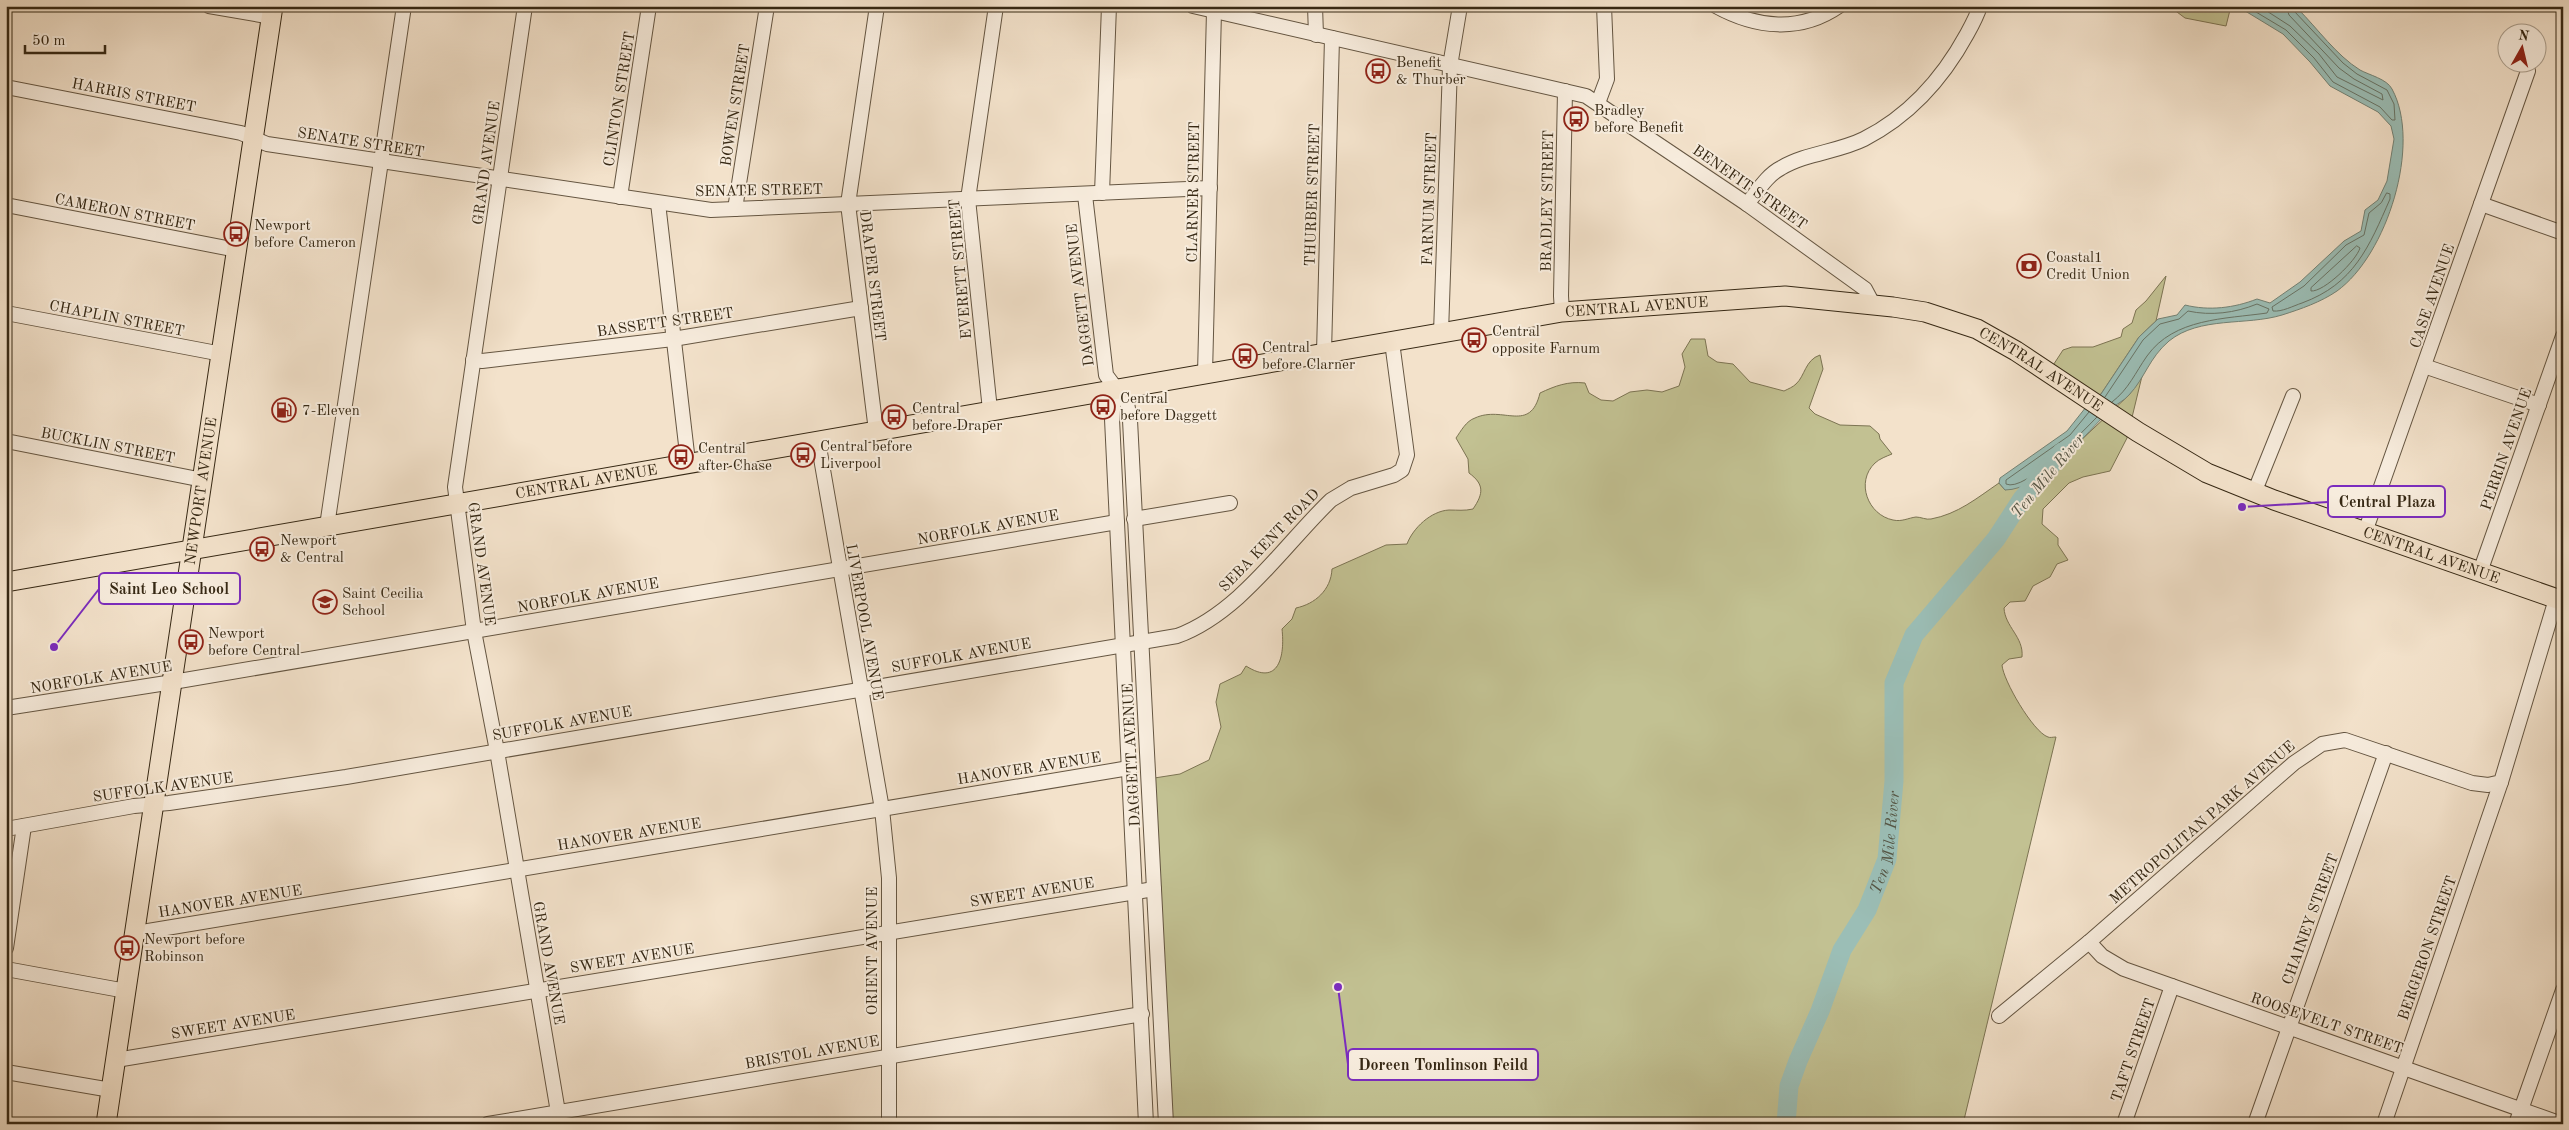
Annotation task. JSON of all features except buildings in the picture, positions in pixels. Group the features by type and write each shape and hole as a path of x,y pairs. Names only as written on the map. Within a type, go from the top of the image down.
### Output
{"main road":[{"name":"NEWPORT AVENUE","path":"106,1124 255,139 272,12"},
{"name":"CENTRAL AVENUE","path":"6,582 688,462 1562,312 1785,296 1873,304 1925,312 1977,329 2016,351 2182,460 2207,474 2254,493 2560,600"}],"street":[{"path":"209,6 272,12"},
{"path":"327,526 404,6"},
{"name":"GRAND AVENUE","path":"525,6 456,487 474,631 497,751 559,1118"},
{"name":"CLINTON STREET","path":"620,197 649,6"},
{"name":"BOWEN STREET","path":"735,209 766,6"},
{"name":"DRAPER STREET","path":"876,431 848,204 877,6"},
{"name":"EVERETT STREET","path":"990,410 968,199 996,6"},
{"path":"1102,193 1109,6"},
{"name":"BENEFIT STREET","path":"1193,6 1586,96 1747,204 1865,289 1873,304"},
{"path":"1315,6 1316,35"},
{"name":"FARNUM STREET","path":"1441,334 1450,66 1460,6"},
{"path":"1598,103 1607,79 1604,6"},
{"path":"1716,6 1750,22 1778,25 1806,22 1839,6"},
{"path":"1747,204 1780,168 1864,139 1900,116 1927,91 1950,64 1980,6"},
{"name":"CLARNER STREET","path":"1205,374 1214,11"},
{"name":"THURBER STREET","path":"1324,353 1332,38"},
{"name":"CASE AVENUE","path":"2365,532 2527,72"},
{"name":"HARRIS STREET","path":"6,88 241,133 255,139"},
{"name":"BRADLEY STREET","path":"1562,312 1565,91"},
{"name":"SENATE STREET","path":"255,139 268,144 711,210 1210,188"},
{"name":"DAGGETT AVENUE","path":"1085,194 1106,375 1115,390 1127,403 1129,410 1166,1124"},
{"path":"658,203 672,339 688,462"},
{"path":"2481,204 2563,232"},
{"name":"CAMERON STREET","path":"6,205 237,250"},
{"name":"BASSETT STREET","path":"473,360 482,361 672,339 861,308"},
{"name":"CHAPLIN STREET","path":"6,313 222,354"},
{"name":"PERRIN AVENUE","path":"2480,572 2563,336"},
{"name":"SEBA KENT ROAD","path":"1123,645 1176,636 1195,629 1215,616 1284,550 1331,500 1351,488 1394,475 1402,470 1407,455 1392,342"},
{"path":"2424,366 2539,405"},
{"name":"DAGGETT AVENUE","path":"1115,390 1112,420 1146,1124"},
{"path":"2254,493 2293,396"},
{"name":"LIVERPOOL AVENUE","path":"818,441 882,809"},
{"name":"BUCKLIN STREET","path":"6,442 203,480"},
{"path":"1134,519 1230,503"},
{"name":"NORFOLK AVENUE","path":"6,708 173,682 1117,522"},
{"path":"2501,782 2560,600"},
{"name":"SUFFOLK AVENUE","path":"6,829 155,803 169,803 336,778 1123,645"},
{"name":"METROPOLITAN PARK AVENUE","path":"1999,1016 2089,942 2294,763 2314,748 2329,741 2345,740 2472,783 2488,785 2501,782"},
{"name":"CHAINEY STREET","path":"2255,1124 2386,753"},
{"name":"HANOVER AVENUE","path":"136,933 1128,768"},
{"name":"BERGERON STREET","path":"2384,1124 2501,782"},
{"name":"ORIENT AVENUE","path":"882,809 888,860 889,1124"},
{"path":"6,948 24,826"},
{"name":"SWEET AVENUE","path":"116,1060 1154,889"},
{"name":"ROOSEVELT STREET","path":"2089,942 2111,962 2172,986 2562,1124"},
{"path":"6,969 126,991"},
{"name":"TAFT STREET","path":"2124,1124 2172,986"},
{"path":"2516,1124 2563,990"},
{"name":"BRISTOL AVENUE","path":"488,1124 559,1118 888,1056 1142,1014"},
{"path":"6,1072 111,1090"}],"shaded area":[{"path":"2169,6 2231,6 2226,26 2185,18"},
{"path":"2166,276 2156,321 2139,337 2101,394 2090,402 2048,373 2063,350 2072,347 2093,347 2121,337 2123,329 2132,323 2136,310 2146,301"},
{"path":"1691,339 1705,339 1708,356 1717,362 1733,364 1750,382 1784,391 1799,381 1808,364 1820,355 1823,369 1809,408 1815,414 1840,425 1870,426 1879,434 1880,439 1892,454 1875,463 1869,471 1865,488 1871,505 1877,512 1893,520 1916,517 1931,519 1941,517 1967,505 1999,483 2005,490 2059,461 2129,395 2143,372 2127,438 2110,471 2083,477 2069,483 2043,509 2042,524 2058,538 2058,545 2068,560 2057,564 2050,577 2033,586 2025,601 2010,602 2004,608 2005,615 2022,650 2022,657 2009,659 2002,665 2008,682 2020,705 2035,726 2048,737 2056,737 1963,1124 1165,1124 1148,779 1180,774 1209,760 1221,727 1216,702 1220,684 1241,674 1246,666 1257,672 1266,673 1273,671 1278,666 1282,649 1282,629 1292,619 1296,608 1310,603 1321,595 1329,583 1332,569 1386,545 1407,544 1418,526 1436,513 1449,510 1473,509 1481,489 1478,481 1469,473 1468,459 1456,438 1469,421 1485,415 1522,416 1530,412 1540,393 1567,383 1585,383 1589,393 1601,400 1613,401 1630,392 1647,390 1662,392 1679,386 1685,367 1682,354"}],"water":[{"path":"2237,6 2293,6 2351,64 2390,86 2400,112 2403,139 2401,168 2384,226 2371,252 2355,274 2337,291 2324,299 2282,315 2195,328 2181,333 2169,341 2157,354 2129,395 2111,409 2048,471 2034,481 2019,488 2005,490 1999,483 2000,478 2067,431 2090,402 2101,394 2139,337 2158,319 2177,315 2185,305 2221,308 2257,299 2270,303 2300,282 2344,241 2361,231 2365,210 2378,200 2387,181 2394,139 2391,126 2378,112 2330,86 2283,34"}],"waterway":[{"name":"Ten Mile River","path":"1786,1124 1789,1086 1798,1061 1820,1011 1842,950 1867,910 1887,859 1894,781 1894,683 1914,635 1996,539 2022,499 2062,452"}],"place":[{"name":"Benefit & Thurber","path":"1378,71"},
{"name":"Bradley before Benefit","path":"1576,119"},
{"name":"Newport before Cameron","path":"236,234"},
{"name":"Coastal1 Credit Union","path":"2029,266"},
{"name":"Central opposite Farnum","path":"1474,340"},
{"name":"Central before Clarner","path":"1245,356"},
{"name":"Central before Daggett","path":"1103,407"},
{"name":"7-Eleven","path":"284,410"},
{"name":"Central before Draper","path":"894,417"},
{"name":"Central before Liverpool","path":"803,455"},
{"name":"Central after Chase","path":"681,457"},
{"name":"Central Plaza","path":"2242,507"},
{"name":"Newport & Central","path":"262,549"},
{"name":"Saint Cecilia School","path":"325,602"},
{"name":"Newport before Central","path":"191,642"},
{"name":"Saint Leo School","path":"54,647"},
{"name":"Newport before Robinson","path":"127,948"},
{"name":"Doreen Tomlinson Feild","path":"1338,987"}]}
